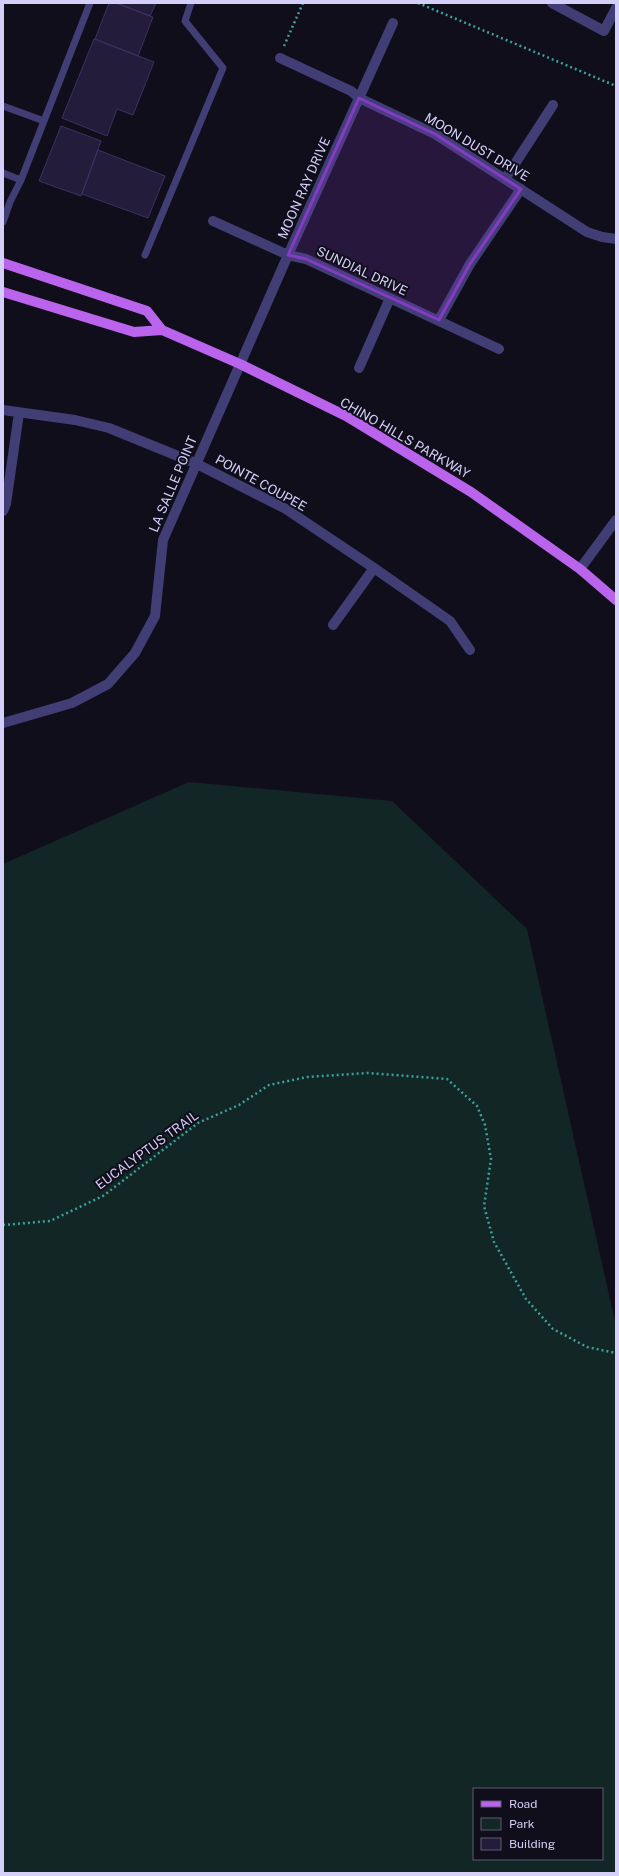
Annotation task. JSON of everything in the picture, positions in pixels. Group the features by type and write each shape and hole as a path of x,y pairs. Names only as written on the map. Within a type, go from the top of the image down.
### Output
{"main road":[{"name":"CHINO HILLS PARKWAY","path":"3,263 147,311 162,330"},
{"name":"CHINO HILLS PARKWAY","path":"3,292 134,332 162,330 240,364 346,416 471,492 580,569 616,600"}],"street":[{"path":"552,3 604,31 616,8"},
{"name":"MOON RAY DRIVE","path":"240,364 393,23"},
{"name":"MOON DUST DRIVE","path":"280,58 435,134 587,232 602,237 616,239"},
{"path":"505,179 554,105"},
{"path":"440,320 470,264 521,189"},
{"name":"SUNDIAL DRIVE","path":"213,221 288,255 306,260 440,320 499,349"},
{"path":"359,368 390,298"},
{"name":"LA SALLE POINT","path":"3,723 72,703 108,684 136,653 155,616 163,540 195,463 240,364"},
{"name":"POINTE COUPEE","path":"3,410 75,420 108,428 195,463 286,509 450,621 470,650"},
{"path":"3,511 6,504 19,413"},
{"path":"580,569 616,520"},
{"path":"333,625 374,568"}],"lane":[{"path":"3,222 10,202 21,180 90,3"},
{"path":"145,255 223,68 185,21 191,3"},
{"path":"3,106 44,121"},
{"path":"3,173 21,180"}],"path":[{"path":"280,58 290,30 303,3"},
{"path":"418,3 616,86"},
{"name":"EUCALYPTUS TRAIL","path":"3,1225 50,1221 103,1196 198,1123 239,1105 269,1085 307,1077 368,1073 447,1078 478,1106 485,1125 491,1159 484,1206 494,1242 526,1298 553,1329 587,1347 616,1353"}],"highlighted area":[{"path":"359,98 435,134 521,189 470,264 439,320 306,259 288,255"}],"green space":[{"path":"189,782 392,801 527,929 616,1326 616,1873 3,1873 3,864"}],"building":[{"path":"109,3 116,3 153,17 138,56 95,39"},
{"path":"116,3 156,3 150,16"},
{"path":"94,39 154,62 133,115 117,109 107,136 62,118"},
{"path":"61,126 101,141 81,196 39,181"},
{"path":"98,150 165,176 148,218 82,194"}]}
